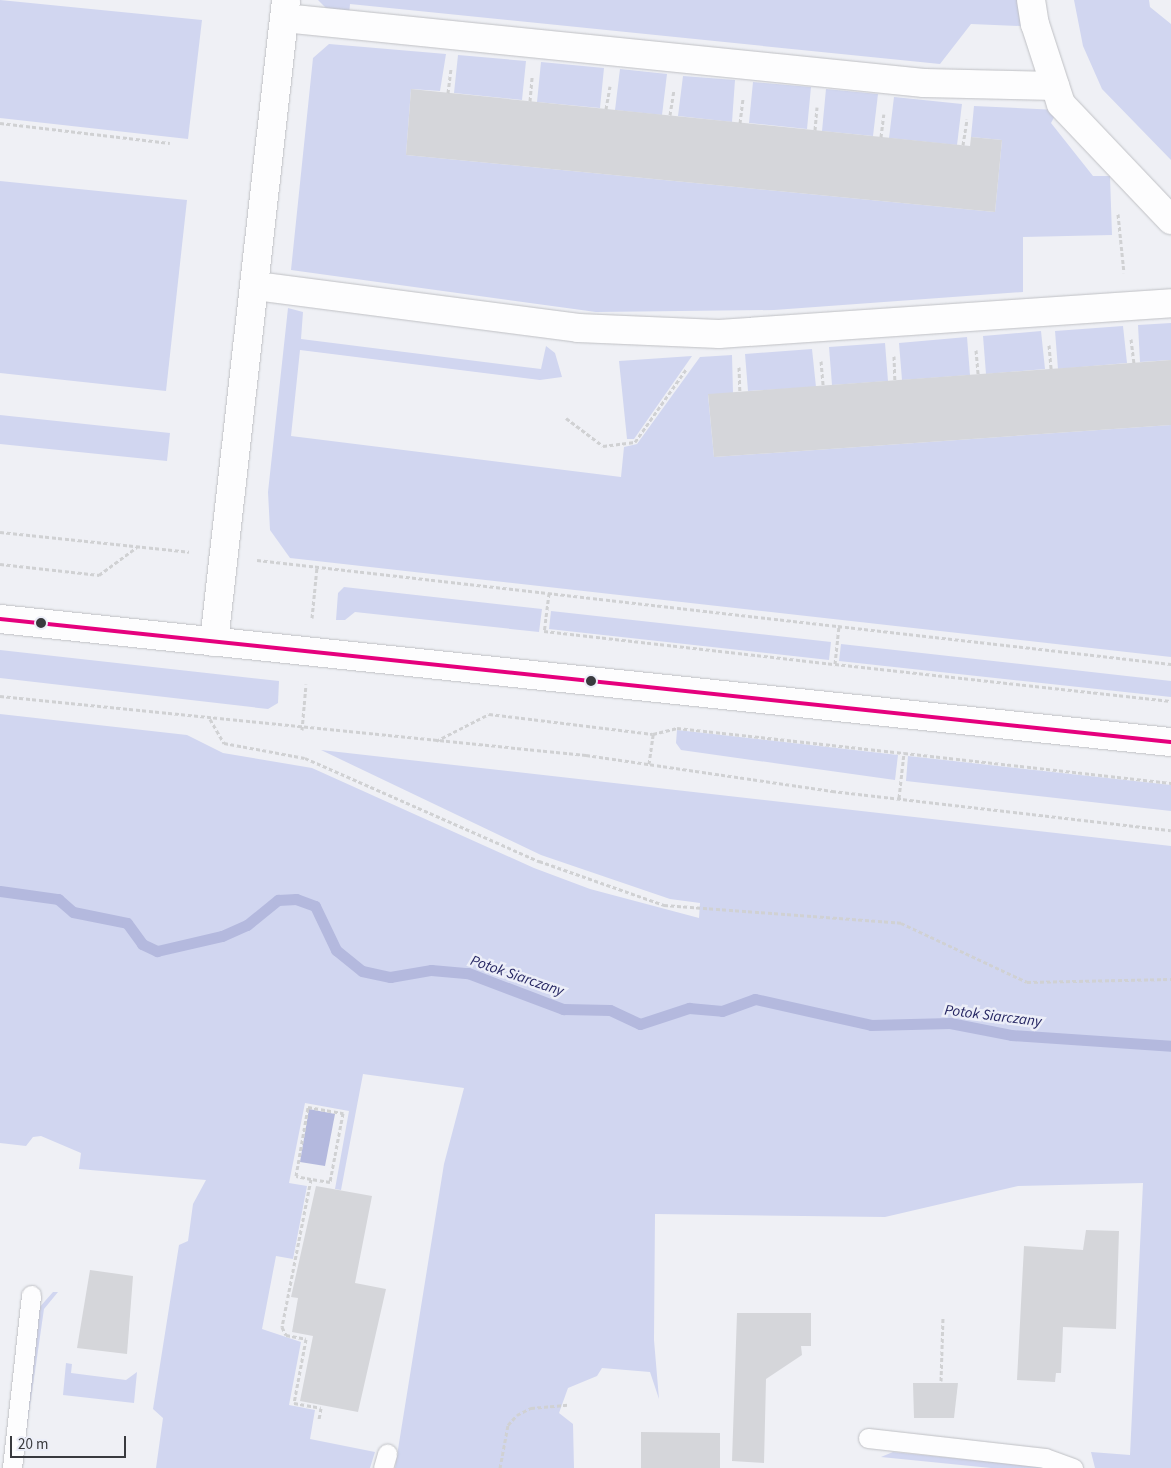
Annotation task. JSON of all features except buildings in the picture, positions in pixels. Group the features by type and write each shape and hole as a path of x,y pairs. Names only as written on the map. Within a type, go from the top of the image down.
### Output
{"street":[{"path":"1031,0 1061,104 1171,220"},
{"path":"214,642 256,286 285,9 924,83 1055,86"},
{"path":"256,286 578,328 719,334 1171,303"},
{"path":"0,619 1171,742"}],"lane":[{"path":"12,1468 31,1295"},
{"path":"868,1438 1045,1458 1073,1468"}],"path":[{"path":"963,145 968,110"},
{"path":"0,123 170,143"},
{"path":"1118,221 1121,246"},
{"path":"820,351 823,386"},
{"path":"739,358 740,392"},
{"path":"566,418 603,446 635,442 693,359"},
{"path":"0,532 199,554"},
{"path":"0,564 99,575 137,547"},
{"path":"254,560 1171,664"},
{"path":"312,620 317,567"},
{"path":"549,593 544,631 1171,701"},
{"path":"835,664 839,625"},
{"path":"302,730 306,684"},
{"path":"0,696 302,730 436,741 649,764 899,798 1171,830"},
{"path":"436,741 489,714 653,734 677,728 1171,783"},
{"path":"210,720 224,743 312,761 539,861 664,905 901,923 1027,982 1171,979"},
{"path":"649,764 653,734"},
{"path":"899,798 904,753"},
{"path":"308,1107 343,1113 330,1182 311,1178 296,1176 308,1107"},
{"path":"311,1178 282,1327 286,1334 306,1339 294,1402 321,1408 319,1419"},
{"path":"941,1381 943,1318"},
{"path":"500,1468 508,1425 517,1416 531,1408 568,1405"}],"shaded area":[{"path":"0,0 202,20 188,139 0,118"},
{"path":"318,0 1019,0 1021,26 971,24 940,64 350,4 349,15 330,12"},
{"path":"1074,0 1149,0 1150,7 1171,24 1171,160 1102,89 1083,46"},
{"path":"329,44 446,54 440,91 411,89 406,155 995,212 1002,140 971,137 974,106 1058,110 1051,123 1093,176 1110,176 1112,235 1023,237 1023,292 774,310 596,312 291,270 313,58"},
{"path":"458,55 526,61 522,100 454,93"},
{"path":"541,62 604,68 600,108 537,102"},
{"path":"620,69 667,74 662,115 615,110"},
{"path":"683,76 735,80 732,122 678,116"},
{"path":"753,82 811,87 807,129 749,123"},
{"path":"826,89 878,94 873,136 822,131"},
{"path":"894,97 962,104 957,145 889,138"},
{"path":"0,181 187,200 166,391 0,373"},
{"path":"288,308 303,312 301,339 541,369 546,346 555,353 562,377 540,380 300,350 291,436 621,477 624,447 637,444 700,357 732,355 733,393 708,395 714,457 1171,425 1171,657 290,558 270,530 268,492"},
{"path":"1171,323 1171,360 1140,362 1138,325"},
{"path":"1123,326 1127,363 1058,369 1055,331"},
{"path":"1041,331 1045,369 986,374 983,336"},
{"path":"967,337 970,375 902,380 899,343"},
{"path":"885,343 888,381 832,385 829,347"},
{"path":"812,349 816,387 748,391 745,354"},
{"path":"692,356 634,439 627,439 619,361"},
{"path":"0,415 170,433 167,461 0,444"},
{"path":"344,587 542,609 539,632 355,612 345,620 336,620 338,593"},
{"path":"551,611 831,642 829,660 549,629"},
{"path":"841,644 1171,681 1171,697 839,661"},
{"path":"0,650 279,681 278,703 268,709 0,678"},
{"path":"0,714 187,735 223,753 312,768 534,868 590,889 699,918 700,903 670,899 541,855 321,750 1171,846 1171,1468 1095,1468 1091,1452 1130,1455 1143,1183 1018,1186 885,1217 655,1214 654,1340 659,1399 650,1372 602,1368 597,1376 568,1388 559,1413 573,1424 574,1468 395,1468 444,1164 464,1088 363,1074 341,1190 335,1189 349,1111 305,1103 289,1183 307,1186 293,1259 276,1256 262,1329 301,1342 289,1405 315,1410 310,1439 375,1452 370,1468 156,1468 163,1418 153,1409 179,1245 188,1241 193,1204 206,1180 79,1169 81,1153 41,1136 33,1137 26,1146 0,1143"},
{"path":"677,730 898,755 895,780 681,750 676,743"},
{"path":"908,756 1171,785 1171,811 906,781"},
{"path":"309,1109 335,1114 325,1166 300,1162"},
{"path":"53,1292 58,1292 44,1309 21,1468 38,1309"},
{"path":"66,1363 72,1364 71,1373 126,1380 137,1372 134,1403 63,1395"},
{"path":"893,1452 1046,1468 991,1468 881,1457"}],"waterway":[{"name":"Potok Siarczany","path":"0,891 58,899 73,912 127,923 142,944 157,951 222,936 247,925 278,900 296,899 315,906 336,950 362,971 390,977 431,970 468,973 563,1009 610,1010 640,1024 689,1008 722,1011 755,999 871,1025 950,1023 1011,1035 1171,1046"}],"transit line":[{"path":"0,619 1171,742"}]}
